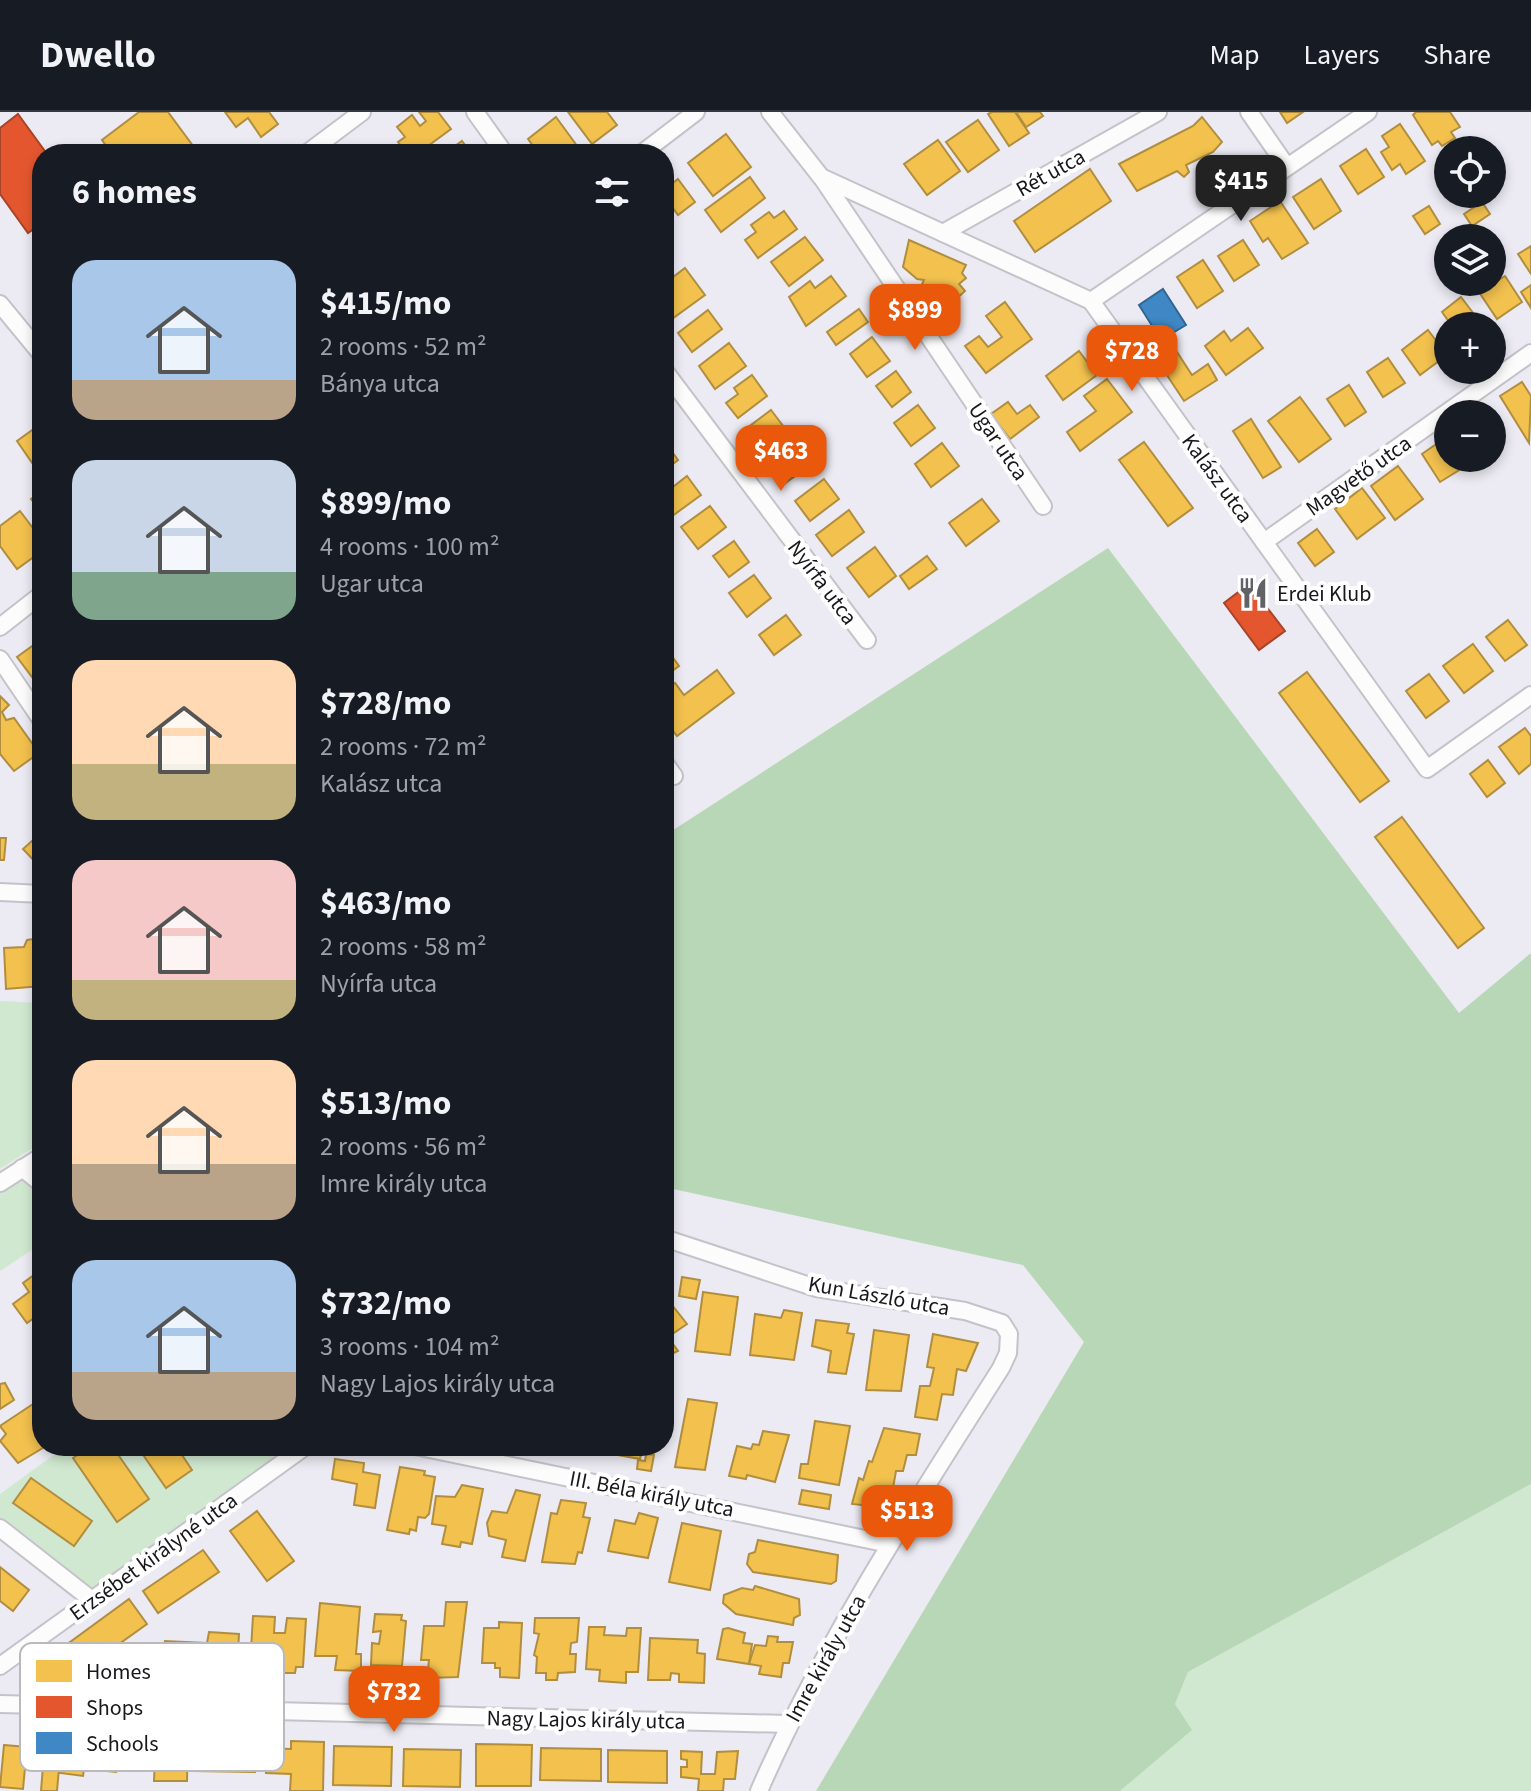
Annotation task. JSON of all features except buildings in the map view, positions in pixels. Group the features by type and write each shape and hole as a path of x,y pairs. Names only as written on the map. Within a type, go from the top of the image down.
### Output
{"street":[{"path":"319,144 362,112"},
{"path":"475,112 498,144"},
{"path":"654,144 696,112"},
{"name":"Kalász utca","path":"770,112 821,177 1091,301 1427,769 1531,695"},
{"name":"Rét utca","path":"943,233 1158,112"},
{"path":"1249,112 1287,167"},
{"path":"1091,301 1368,112"},
{"name":"Ugar utca","path":"821,177 1043,506"},
{"path":"0,304 32,343"},
{"name":"Magvető utca","path":"1264,542 1531,353"},
{"name":"Nyírfa utca","path":"674,383 867,640"},
{"path":"0,627 32,602"},
{"path":"0,659 32,706"},
{"path":"0,892 32,894"},
{"path":"0,1183 32,1162"},
{"path":"22,1168 32,1176"},
{"name":"Kun László utca","path":"674,1241 816,1288 950,1307 1002,1323"},
{"name":"Imre király utca","path":"759,1791 788,1724 889,1544 1001,1368 1008,1353 1009,1334 1002,1323"},
{"name":"Erzsébet királyné utca","path":"32,1643 292,1456"},
{"name":"III. Béla király utca","path":"463,1456 889,1544"},
{"path":"0,1528 92,1600"},
{"name":"Erzsébet királyné utca","path":"0,1666 20,1652"},
{"name":"Nagy Lajos király utca","path":"0,1704 20,1705"},
{"name":"Nagy Lajos király utca","path":"284,1711 788,1724"}],"green space":[{"path":"1108,548 1459,1013 1531,953 1531,1484 1188,1672 1175,1704 1192,1730 1120,1791 816,1791 1084,1342 1023,1265 674,1189 674,830"},
{"path":"0,1001 32,1003 32,1148 0,1169"},
{"path":"22,1168 32,1176 32,1250 0,1271 0,1183"},
{"path":"52,1456 292,1456 92,1600 0,1528 0,1494"},
{"path":"1531,1484 1531,1791 1120,1791 1191,1730 1175,1704 1188,1672"}],"place":[{"name":"Erdei Klub","path":"1253,593"}]}
